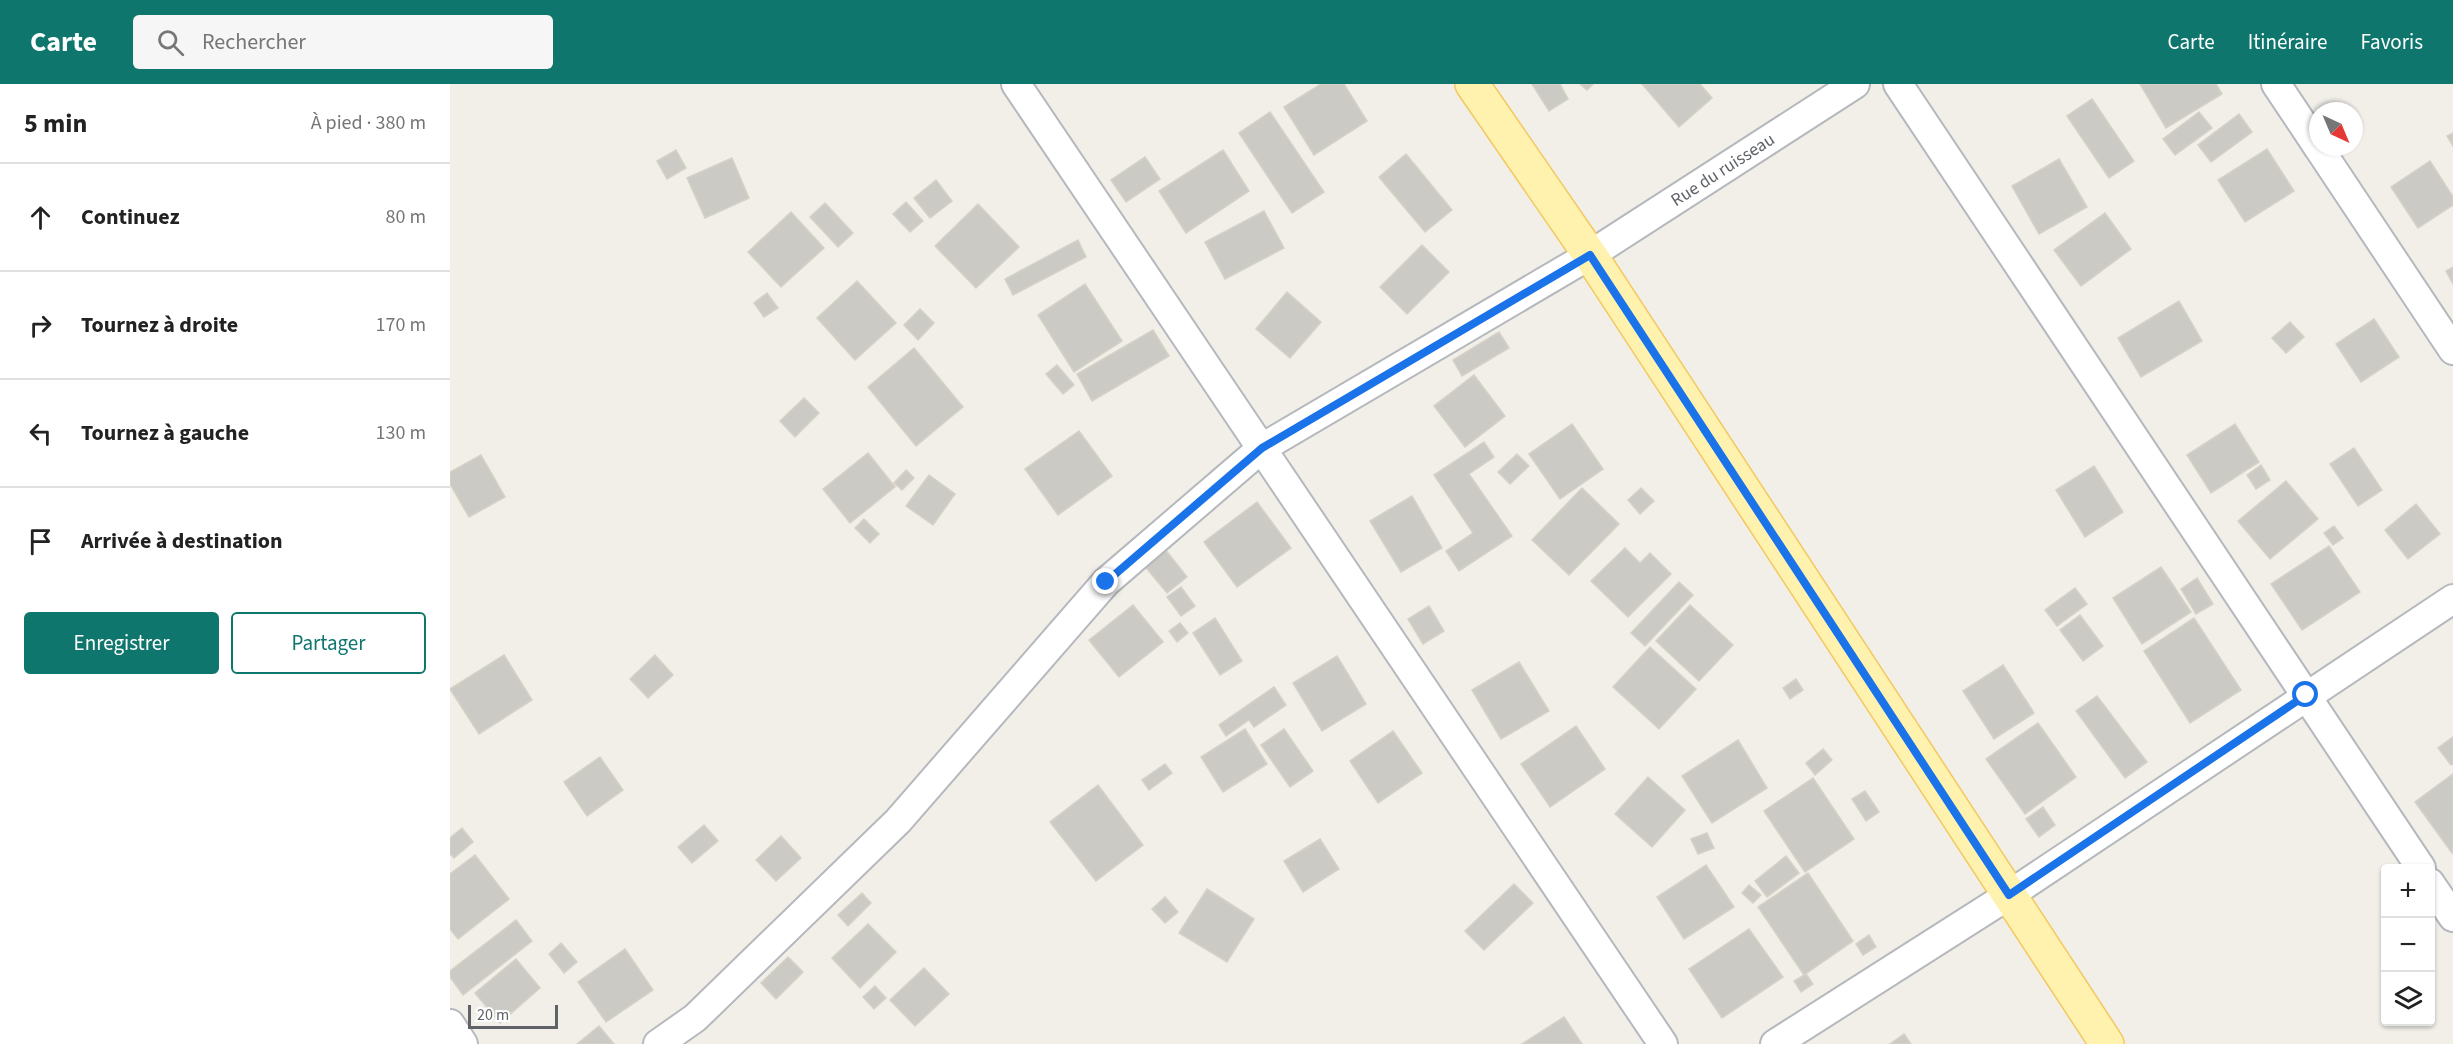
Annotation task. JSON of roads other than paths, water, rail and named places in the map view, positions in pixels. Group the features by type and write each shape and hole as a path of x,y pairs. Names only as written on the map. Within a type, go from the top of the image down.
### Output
{"main road":[{"path":"1472,84 1590,255 2108,1044"}],"street":[{"path":"1016,84 1663,1044"},
{"name":"Rue du ruisseau","path":"658,1044 696,1018 898,821 1106,582 1262,448 1590,255 1855,84"},
{"path":"1898,84 2418,864"},
{"path":"2276,84 2309,134"},
{"path":"2324,156 2453,350"},
{"path":"1775,1044 2009,895 2453,599"},
{"path":"2435,890 2453,917"},
{"path":"450,1024 463,1044"}]}
